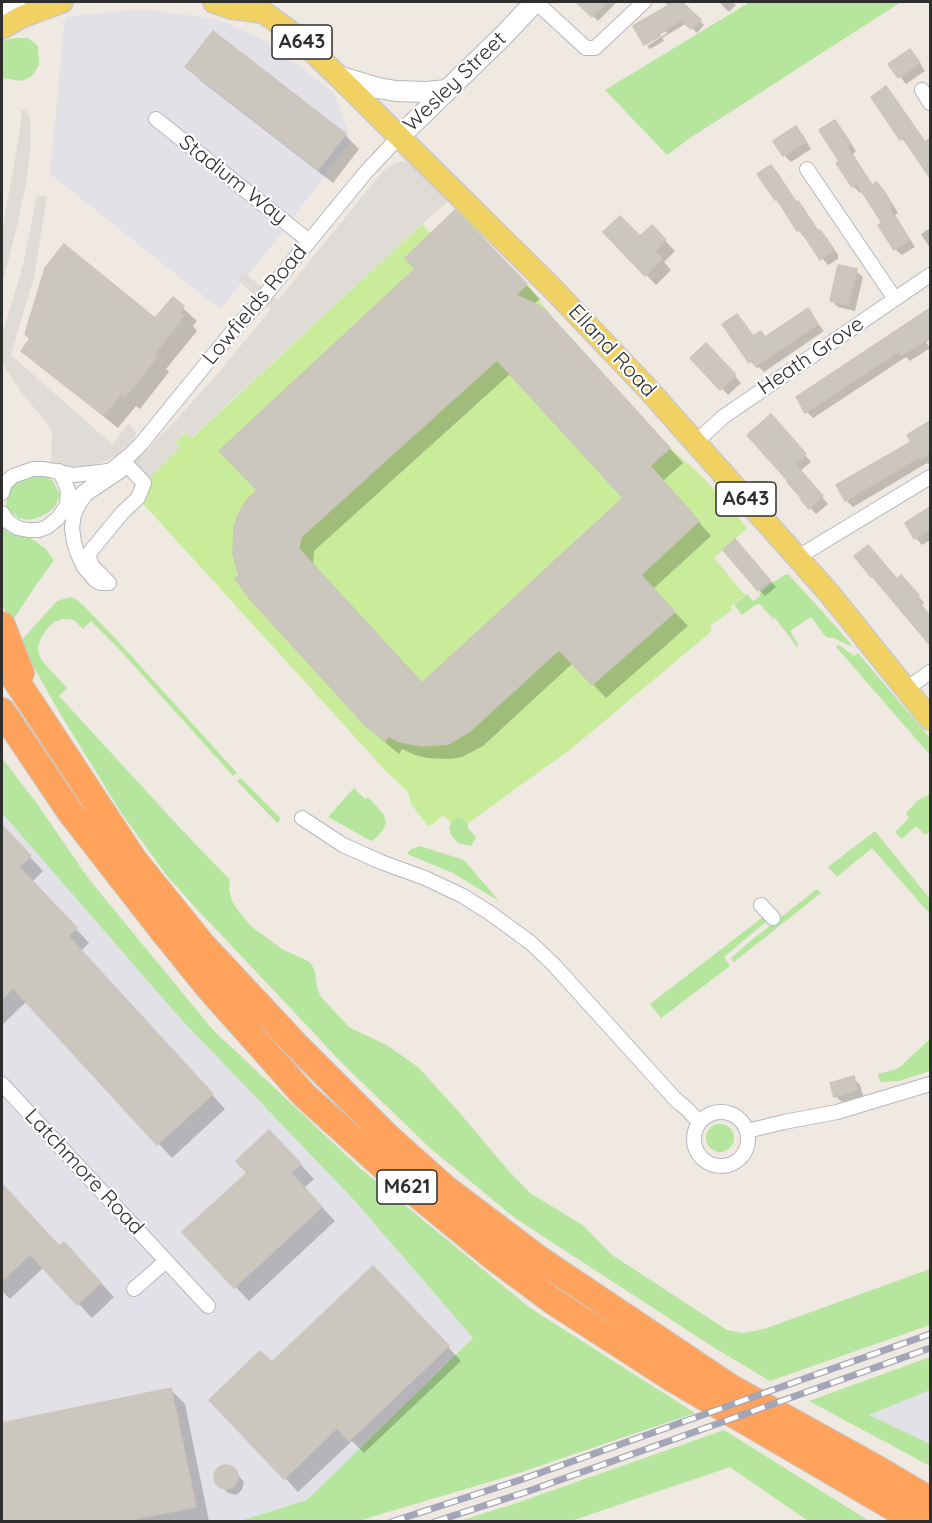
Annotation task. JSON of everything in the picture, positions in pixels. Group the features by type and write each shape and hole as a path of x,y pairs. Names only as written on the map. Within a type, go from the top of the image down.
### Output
{"highway":[{"path":"2,625 35,710"},
{"name":"M621","path":"2,659 134,860 201,942 298,1047 445,1188 538,1259 730,1387 930,1500"},
{"name":"M621","path":"4,717 89,837 208,987 304,1095 386,1169 492,1256 554,1302 673,1379 918,1521"},
{"path":"876,1468 930,1491"},
{"name":"M621","path":"852,1482 904,1521"}],"main road":[{"path":"2,27 62,2"},
{"name":"Elland Road","path":"214,2 231,8 263,5 551,287 647,388 798,557 930,719"}],"street":[{"path":"2,27 8,11 15,2"},
{"path":"536,2 586,48 595,48 644,2"},
{"name":"Wesley Street","path":"399,137 536,2"},
{"path":"338,76 396,91 447,90"},
{"path":"922,90 930,104"},
{"name":"Stadium Way","path":"156,119 309,241"},
{"name":"Lowfields Road","path":"2,513 7,521 18,528 39,530 47,527 58,518 68,501 78,497 131,454 366,172 399,137"},
{"path":"807,169 896,299"},
{"name":"Heath Grove","path":"696,442 723,417 930,275"},
{"path":"128,466 144,483 138,498 122,513 90,552 92,566 109,583 100,583 84,567 77,552 72,528 74,514 86,495 128,466"},
{"path":"2,493 5,483 14,476 33,469 74,475 108,471"},
{"path":"59,471 68,490 68,501"},
{"path":"798,557 930,477"},
{"path":"906,689 930,672"},
{"path":"302,818 343,845 463,896 498,918 531,943 699,1122"},
{"path":"761,905 773,918"},
{"name":"Latchmore Road","path":"2,1084 208,1306"},
{"path":"747,1131 837,1112 930,1084"},
{"path":"722,1111 738,1117 747,1131 748,1141 741,1158 724,1166 714,1166 706,1162 694,1147 694,1129 699,1122 713,1112 722,1111"},
{"path":"134,1288 166,1261"}],"shaded area":[{"path":"141,9 217,19 268,42 334,93 351,140 282,233 220,309 50,174 65,17"},
{"path":"21,109 28,113 31,145 18,222 2,286 2,232 21,122"},
{"path":"402,161 411,162 452,198 191,438 185,432 175,442 180,447 144,483 128,466 146,451 214,378 271,309 242,284 239,279 240,275 246,274 278,300 382,172"},
{"path":"37,195 47,197 34,277 11,355 112,444 129,423 137,434 117,455 81,469 71,470 53,466 51,463 52,432 2,363 2,335 23,265"},
{"path":"2,813 179,1017 354,1200 473,1338 307,1500 240,1521 2,1521"},
{"path":"930,1390 930,1444 869,1415"}],"green space":[{"path":"750,2 901,2 667,155 605,90"},
{"path":"28,38 38,46 39,65 32,76 22,81 2,78 2,41"},
{"path":"457,209 527,284 556,322 670,448 703,477 747,528 714,558 745,595 730,607 732,610 710,626 712,631 571,749 468,823 458,816 451,823 443,815 428,826 411,804 408,792 384,769 138,498 144,483 180,447 175,442 186,432 192,438 422,224 431,234"},
{"path":"36,475 45,476 53,481 60,494 56,505 48,513 37,518 29,520 19,518 6,507 7,496 11,487 22,479"},
{"path":"2,527 8,532 30,538 45,548 54,560 11,623 2,605"},
{"path":"787,574 851,644 850,646 834,638 826,637 811,617 790,631 798,648 775,618 773,619 760,604 742,615 734,605 747,594 753,601 760,596 759,593"},
{"path":"70,597 84,606 115,638 237,773 233,776 91,621 83,629 74,620 64,619 54,622 41,638 38,647 39,655 67,688 59,696 230,880 229,889 232,901 252,927 282,949 310,962 315,971 317,988 321,997 349,1027 388,1046 418,1067 530,1193 584,1226 612,1255 727,1330 743,1333 764,1329 930,1269 930,1325 770,1381 713,1347 515,1218 430,1148 343,1064 195,907 167,876 122,814 59,712 20,642 57,601"},
{"path":"839,645 854,656 858,653 930,738 930,755 837,648 836,646"},
{"path":"2,758 38,805 88,878 213,1030 361,1169 530,1308 695,1413 516,1474 358,1521 240,1521 307,1500 473,1338 354,1200 179,1017 2,813"},
{"path":"241,778 281,819 277,823 237,781"},
{"path":"354,788 365,799 368,797 384,815 386,822 383,830 371,841 328,817"},
{"path":"930,791 930,831 925,835 916,826 902,839 895,832 909,818 906,813"},
{"path":"458,816 468,823 468,828 476,837 471,846 458,843 451,835 449,828"},
{"path":"875,831 930,899 930,914 872,848 837,877 828,867"},
{"path":"420,846 464,860 499,901 453,873 407,854 411,849"},
{"path":"817,889 821,893 734,962 732,960 731,958 749,942"},
{"path":"763,917 767,921 724,957 730,966 661,1018 650,1004"},
{"path":"930,1039 930,1071 899,1081 880,1082 878,1074 900,1067"},
{"path":"720,1124 730,1128 734,1138 730,1148 720,1152 710,1148 706,1138 710,1128"},
{"path":"930,1357 930,1390 869,1415 930,1444 930,1466 809,1401"},
{"path":"724,1430 869,1521 808,1521 730,1467 571,1521 459,1521 514,1504"}],"building":[{"path":"576,2 607,2 592,17"},
{"path":"674,2 682,2 701,20 691,29 681,20 644,45 633,26"},
{"path":"213,31 346,134 318,170 185,67"},
{"path":"910,49 920,63 898,78 888,64"},
{"path":"886,86 925,142 930,138 930,178 903,138 900,140 871,97"},
{"path":"835,120 851,144 847,147 872,185 877,182 893,206 889,208 909,240 894,250 878,225 882,223 857,184 852,187 836,163 839,161 819,130"},
{"path":"796,126 806,142 783,156 773,141"},
{"path":"771,165 796,202 798,201 832,247 832,252 820,260 800,229 797,231 777,199 775,200 757,174"},
{"path":"455,210 527,284 516,295 546,311 670,448 650,466 699,521 641,575 675,612 592,685 559,650 469,732 448,744 423,746 400,742 388,736 385,741 366,726 250,599 235,578 239,576 233,554 234,528 243,506 257,490 219,451 415,269 405,258","holes":["497,360 623,498 422,683 299,549 301,537"]},
{"path":"620,216 640,236 652,225 666,240 655,251 662,259 645,276 603,232"},
{"path":"64,244 155,318 173,297 184,306 179,312 184,316 154,354 157,357 125,397 122,393 103,415 21,351 30,339 25,334 45,268"},
{"path":"838,265 857,269 848,305 830,301"},
{"path":"808,308 818,324 756,366 752,360 749,363 722,324 737,314 753,336 761,331 765,337"},
{"path":"930,308 930,337 902,355 899,351 805,413 796,397"},
{"path":"706,343 736,375 720,390 690,358"},
{"path":"771,414 806,454 795,464 823,496 809,509 788,481 747,435"},
{"path":"930,421 930,453 920,459 919,457 845,501 836,485 911,442 907,435"},
{"path":"930,507 930,529 914,539 905,523"},
{"path":"735,539 770,580 758,591 723,550"},
{"path":"868,545 897,579 901,575 919,595 916,598 930,616 930,645 854,556"},
{"path":"2,825 31,856 19,867 77,928 68,936 213,1094 157,1145 13,988 2,999"},
{"path":"854,1076 857,1090 834,1097 830,1083"},
{"path":"269,1130 301,1164 291,1173 322,1207 234,1288 182,1232 247,1173 236,1161"},
{"path":"2,1184 59,1246 64,1242 101,1283 77,1305 30,1254 2,1281"},
{"path":"373,1266 449,1346 349,1441 337,1428 284,1479 209,1400 260,1351 272,1362"},
{"path":"171,1388 196,1507 124,1521 2,1521 2,1423"},
{"path":"226,1465 231,1466 237,1472 237,1482 231,1488 226,1489 221,1488 215,1482 214,1477 215,1472 221,1466"}],"railway":[{"path":"391,1522 520,1480 930,1334"},
{"path":"434,1522 526,1492 930,1348"}]}
